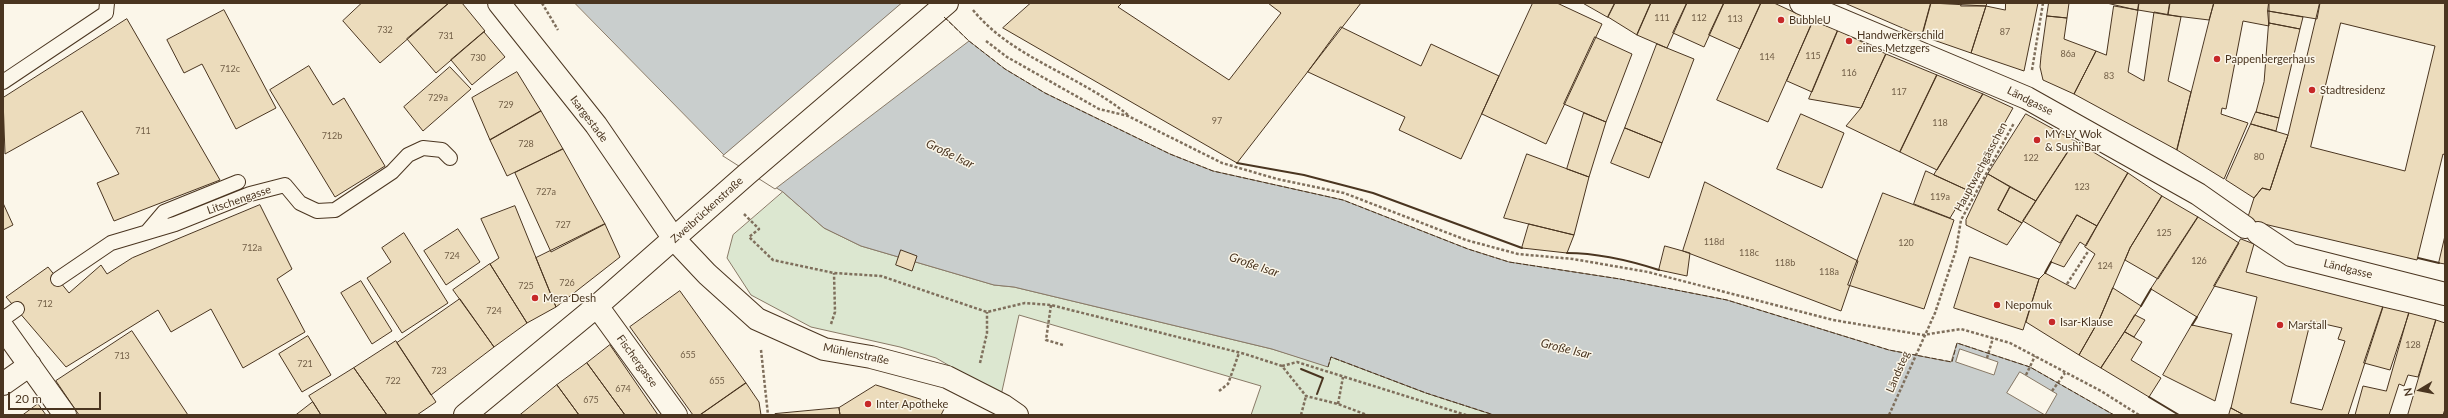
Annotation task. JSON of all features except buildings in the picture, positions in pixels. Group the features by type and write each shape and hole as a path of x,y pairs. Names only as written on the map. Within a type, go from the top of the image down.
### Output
{"street":[{"name":"Isargestade","path":"499,3 596,125 674,239"},
{"name":"Ländgasse","path":"1801,3 2027,98 2198,194 2291,255 2445,294"},
{"name":"Zweibrückenstraße","path":"465,415 597,306 746,174 943,7"},
{"name":"Mühlenstraße","path":"674,239 707,274 757,319 824,349 916,367 947,377 977,391 1017,415"},
{"name":"Fischergasse","path":"597,306 676,415"},
{"path":"3,328 65,415"},
{"path":"3,384 30,365"}],"lane":[{"path":"3,82 106,13 107,3"},
{"name":"Litschengasse","path":"58,279 111,243 147,232 250,194 285,185 300,203 317,211 335,210 392,172 408,155 423,148 442,150 450,158"},
{"path":"147,232 164,212 238,182"},
{"path":"3,319 17,309"}],"path":[{"name":"Hauptwachgässchen","path":"1923,335 1935,313 1956,250 1961,220 2027,98 2043,3"},
{"path":"972,9 998,36 1109,99 1128,116"},
{"path":"986,41 1007,57 1099,109 1128,116 1222,163 1277,179 1344,192 1466,240 1518,254 1573,259 1648,272 1833,320 1923,335 1961,329 2010,343 2139,415"},
{"path":"759,229 749,237 773,260 834,273 881,276 987,312 1026,303 1051,305 1239,353 1282,366 1297,362 1466,415"},
{"path":"2067,284 2089,250"},
{"path":"824,349 835,312 834,273"},
{"path":"1051,305 1046,340 1063,345"},
{"path":"977,391 977,376 987,333 987,312"},
{"path":"757,319 768,415"},
{"name":"Ländsteg","path":"1889,415 1923,335"},
{"path":"1987,358 1993,338"},
{"path":"1219,391 1228,384 1239,353"},
{"path":"2026,375 2035,356"},
{"path":"1282,366 1306,396 1338,404 1367,415"},
{"path":"2052,391 2065,373"},
{"path":"1338,404 1343,377"},
{"path":"1301,415 1306,396"}],"green space":[{"path":"783,192 824,228 861,246 994,285 1014,287 1272,349 1328,366 1331,357 1426,393 1494,415 1251,415 1261,386 1019,315 1000,400 962,373 936,358 900,347 811,327 751,295 727,258 733,235"}],"water":[{"name":"Große Isar","path":"575,3 930,3 969,41 1005,69 1045,93 1170,154 1213,171 1343,200 1468,249 1509,262 1620,279 1727,300 1889,350 1951,362 1957,343 2030,367 2114,415 1494,415 1426,393 1331,357 1328,367 1272,349 1014,287 994,285 861,246 824,228 783,192 726,157"}],"pier":[{"path":"902,3 930,3 969,41 775,189 723,156"},
{"path":"1960,349 1998,362 1994,375 1956,362"},
{"path":"2020,372 2057,394 2045,415 2007,393"}],"fence":[{"path":"944,17 969,41 1005,69 1045,93 1170,154 1213,171 1343,200 1468,249 1509,262 1620,279 1727,300 1889,350 1952,362 1957,343 2030,367 2114,415"},
{"path":"1328,367 1331,357 1426,393 1494,415"}],"wall":[{"path":"1237,163 1304,175 1373,193 1522,248"},
{"path":"1567,253 1591,254 1613,258 1659,270"},
{"path":"2418,258 2439,263"},
{"path":"2045,273 2051,262"},
{"path":"2141,306 2151,289"},
{"path":"2192,325 2197,317"},
{"path":"1301,369 1323,378 1317,394"},
{"path":"2149,397 2179,415"}],"place":[{"name":"BubbleU","path":"1781,20"},
{"name":"Handwerkerschild eines Metzgers","path":"1849,41"},
{"name":"Pappenbergerhaus","path":"2217,59"},
{"name":"Stadtresidenz","path":"2312,90"},
{"name":"MY LY Wok & Sushi Bar","path":"2037,140"},
{"name":"Mera Desh","path":"535,298"},
{"name":"Nepomuk","path":"1997,305"},
{"name":"Isar-Klause","path":"2052,322"},
{"name":"Marstall","path":"2280,325"},
{"name":"Inter Apotheke","path":"868,404"}]}
